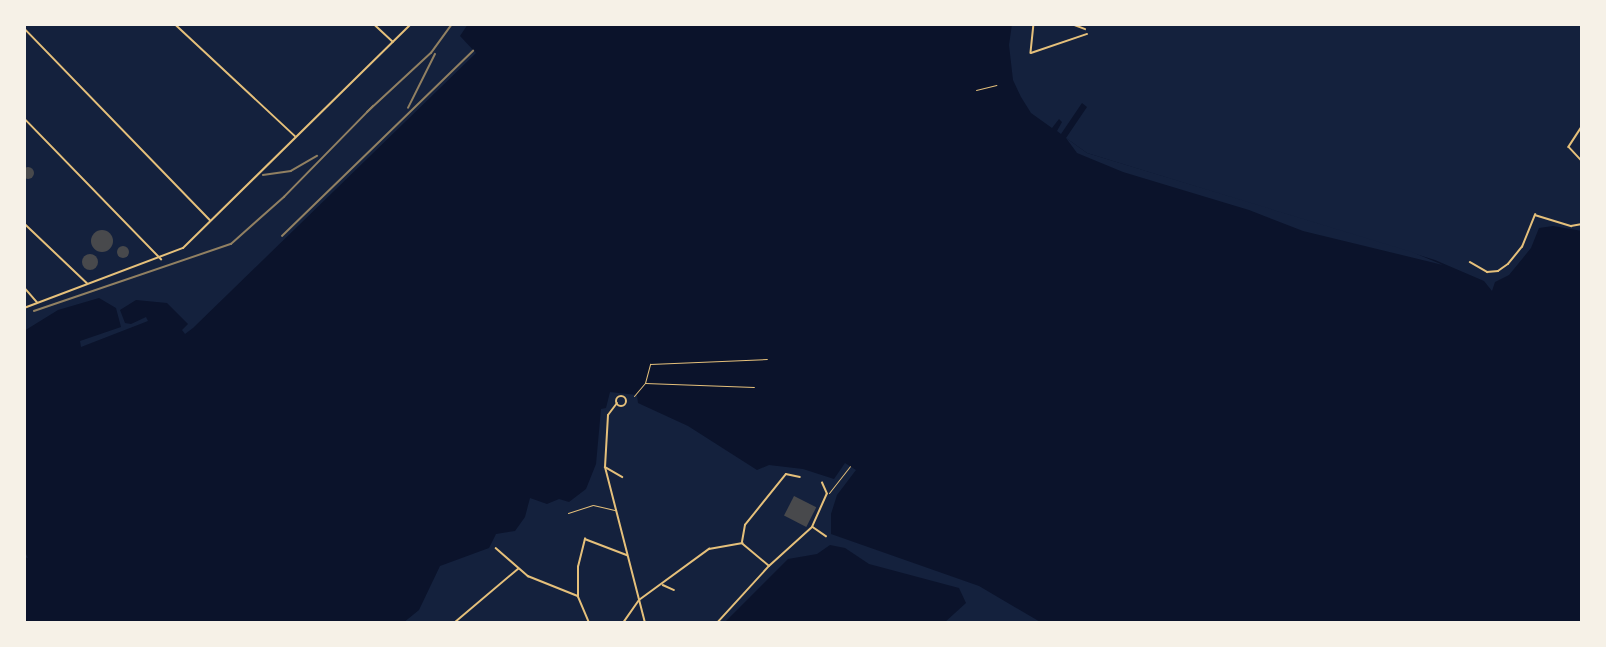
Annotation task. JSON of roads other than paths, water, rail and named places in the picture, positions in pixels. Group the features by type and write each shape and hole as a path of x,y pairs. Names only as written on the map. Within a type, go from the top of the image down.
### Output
{"street":[{"path":"175,24 297,137"},
{"path":"374,24 393,42"},
{"path":"24,308 161,259 183,248 411,24"},
{"path":"1034,24 1030,53 1087,34"},
{"path":"1072,24 1085,28"},
{"path":"24,28 210,221"},
{"path":"24,118 161,259"},
{"path":"1582,127 1569,147 1582,161"},
{"path":"1470,262 1486,272 1498,271 1508,264 1522,247 1535,215 1572,226 1582,224"},
{"path":"24,223 87,284"},
{"path":"24,287 37,303"},
{"path":"617,403 608,415 605,467 645,623"},
{"path":"605,467 622,477"},
{"path":"742,543 745,525 786,474 800,477"},
{"path":"717,623 769,566 812,527 827,494 822,483"},
{"path":"812,527 826,536"},
{"path":"589,623 578,597 578,567 585,539 627,555"},
{"path":"742,543 769,566"},
{"path":"623,623 639,600 663,585 709,549 742,543"},
{"path":"496,548 534,579 578,597"},
{"path":"454,623 518,568"},
{"path":"663,585 674,590"}],"lane":[{"path":"827,494 837,487 850,466"},
{"path":"568,513 593,505 615,510"}],"water":[{"path":"468,24 1012,24 1009,45 1013,80 1021,97 1031,113 1052,128 1059,119 1062,122 1057,131 1061,134 1082,103 1087,107 1066,138 1087,153 1435,260 1484,281 1492,291 1495,282 1509,275 1531,248 1539,228 1553,226 1582,231 1582,623 1042,623 979,586 831,534 831,514 837,495 856,470 845,463 834,479 803,469 769,465 757,470 688,426 638,403 637,395 610,392 606,408 601,409 596,464 586,489 569,502 559,499 547,504 530,498 525,517 515,531 496,534 489,548 440,566 419,610 403,623 24,623 24,557 28,558 24,550 24,331 58,310 99,298 116,308 121,327 80,341 81,347 148,321 146,317 131,324 125,323 120,310 136,300 167,303 188,324 182,330 185,334 476,53 460,36"},
{"path":"830,545 845,548 869,564 959,588 966,603 944,623 724,623 788,559 817,554"}],"railway":[{"path":"367,112 431,53 452,24"},
{"path":"282,236 473,51"},
{"path":"408,108 435,54"},
{"path":"34,311 231,244 284,197 373,106"},
{"path":"263,175 291,171 317,156"}]}
